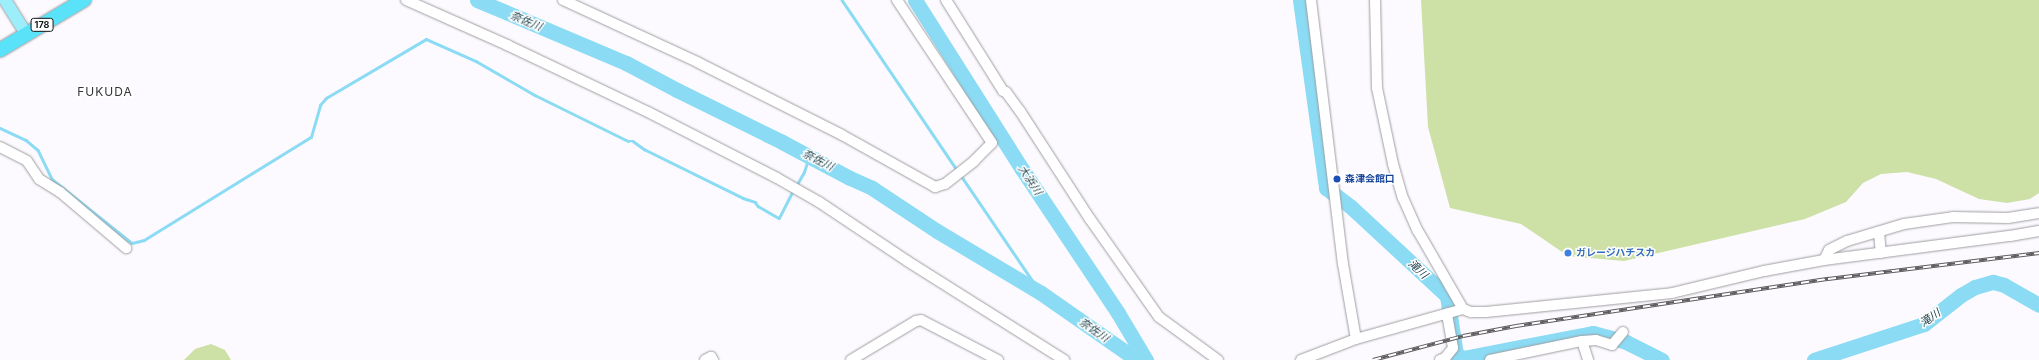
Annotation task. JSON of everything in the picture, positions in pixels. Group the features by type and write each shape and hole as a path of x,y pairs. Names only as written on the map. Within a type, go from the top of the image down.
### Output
{"highway":[{"name":"178","path":"0,50 84,0"}],"main road":[{"path":"5,0 26,34"}],"street":[{"path":"406,0 507,45 648,112 777,178 819,202 907,261 1064,360"},
{"path":"563,0 704,65 842,135 935,187 945,184 974,161 992,143 897,0"},
{"path":"946,0 1003,91 1006,92 1020,111 1090,219 1159,317 1218,360"},
{"path":"1311,0 1343,264 1356,339"},
{"path":"1375,0 1377,88 1395,171 1403,198 1418,231 1463,309"},
{"path":"0,147 27,161 39,179 60,192 126,248"},
{"path":"1824,260 1829,250 1847,241 1904,224 1953,217 2008,218 2039,213"},
{"path":"1301,360 1356,339 1463,309 1471,312 1486,312 1672,293 1824,260 2039,231"},
{"path":"1878,232 1882,253"},
{"path":"1444,359 1453,348 1447,314"},
{"path":"851,360 916,320 921,320 983,357 998,360"},
{"path":"1490,360 1582,341 1596,340 1612,345 1623,332"},
{"path":"1582,341 1588,360"},
{"path":"705,360 711,356 713,360"}],"green space":[{"path":"1421,0 2039,0 2039,193 2030,199 2007,203 1979,199 1936,179 1907,172 1881,174 1863,183 1846,202 1805,219 1624,261 1568,256 1521,224 1450,208 1428,127"},
{"path":"211,344 225,350 231,360 184,360 195,349"}],"waterway":[{"name":"奈佐川","path":"477,0 626,63 872,188 937,231 1041,293 1137,360"},
{"path":"842,0 957,170"},
{"name":"大浜川","path":"915,0 1022,169 1118,313 1146,360"},
{"name":"滝川","path":"1300,0 1326,188 1351,207 1447,296 1456,354 1463,358 1593,333 1626,342 1662,360"},
{"path":"0,128 26,140 38,150 52,179 132,243 144,240 311,137 320,105 326,98 426,39 476,61 535,95 628,141 633,141 644,149 743,198 755,202 758,206 779,218 793,190"},
{"path":"796,186 804,172 809,157"},
{"path":"960,174 1041,293"},
{"name":"滝川","path":"1814,360 1924,324 1961,295 1975,287 1993,282 2004,285 2039,305"}],"railway":[{"path":"1373,360 1463,336 1516,326 1828,279 2039,253"}],"place":[{"name":"森津会館口","path":"1337,179"},
{"name":"ガレージハチスカ","path":"1568,253"}],"district":[{"name":"FUKUDA","path":"105,92"}]}
